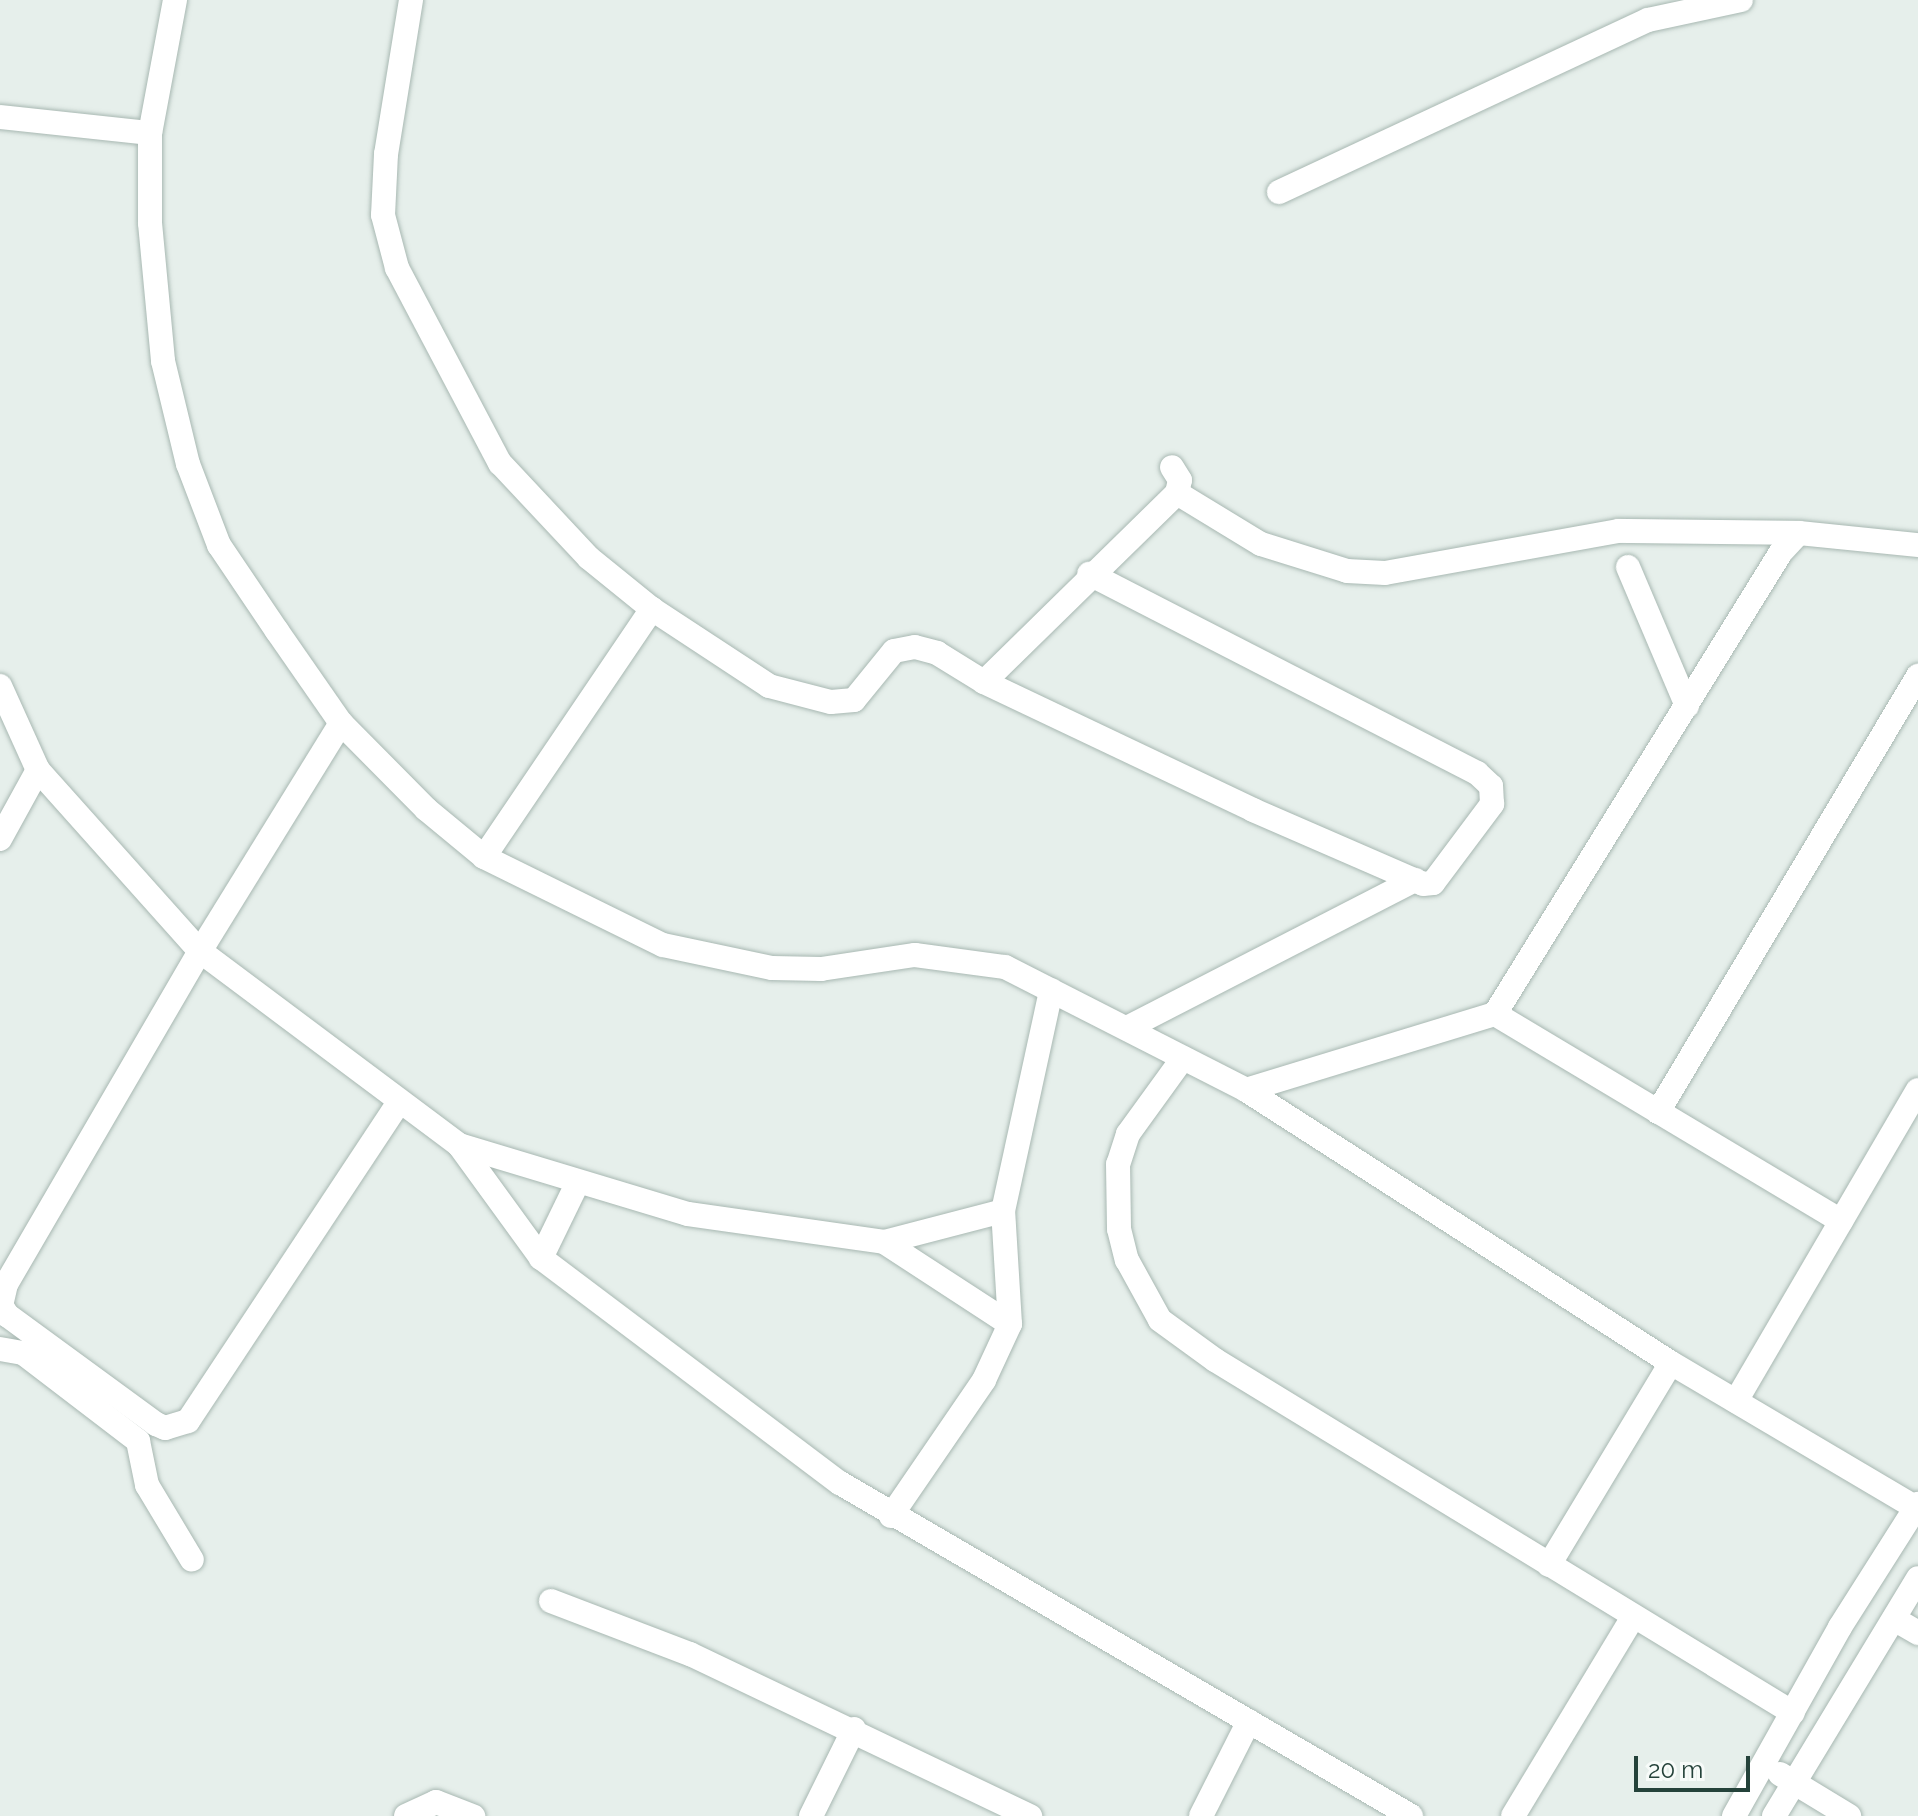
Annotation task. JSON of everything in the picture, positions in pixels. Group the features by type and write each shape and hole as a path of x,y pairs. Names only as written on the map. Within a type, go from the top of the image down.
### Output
{"street":[{"path":"175,0 150,133 150,223 163,361 188,464 219,545 341,723 415,798 484,857 663,945 726,961 821,969 915,955 963,958 1005,967 1246,1090 1671,1363 1917,1507 1734,1816"},
{"path":"411,0 386,154 383,215 397,268 500,463 589,558 652,609 769,686 831,702 854,700 894,651 915,647 937,653 984,682 1253,810 1415,880 1433,883 1492,804 1491,786 1484,780 1089,574"},
{"path":"1279,192 1648,20 1741,0"},
{"path":"0,117 150,133"},
{"path":"984,682 1089,574 1177,493 1180,480 1172,467"},
{"path":"1177,493 1261,544 1347,571 1385,573 1618,531 1799,533 1918,545"},
{"path":"1246,1090 1495,1014 1687,706 1766,569 1799,533"},
{"path":"1628,567 1687,706"},
{"path":"484,857 652,609"},
{"path":"1658,1112 1918,676"},
{"path":"0,686 38,770 200,951 459,1145 577,1184 688,1214 884,1242 1003,1211"},
{"path":"341,723 200,951 1,1293 1,1305 13,1320 156,1424 165,1428 188,1421 399,1102"},
{"path":"0,839 38,770"},
{"path":"1127,1028 1415,880"},
{"path":"891,1516 984,1380 1010,1324 1003,1211 1051,990"},
{"path":"1495,1014 1841,1221"},
{"path":"1183,1058 1128,1134 1117,1178 1127,1260 1160,1320 1215,1360 1793,1713"},
{"path":"1736,1401 1918,1090"},
{"path":"459,1145 541,1258 763,1430 891,1516 1411,1816"},
{"path":"541,1258 577,1184"},
{"path":"884,1242 1010,1324"},
{"path":"0,1349 23,1353 138,1441 147,1485 192,1560"},
{"path":"1549,1565 1671,1363"},
{"path":"1774,1816 1918,1578"},
{"path":"551,1601 690,1654 854,1729 1030,1816"},
{"path":"1513,1816 1633,1617"},
{"path":"1894,1619 1918,1633"},
{"path":"1201,1816 1249,1721"},
{"path":"811,1816 854,1729"},
{"path":"1765,1765 1849,1816"},
{"path":"406,1816 436,1802 473,1816"}]}
